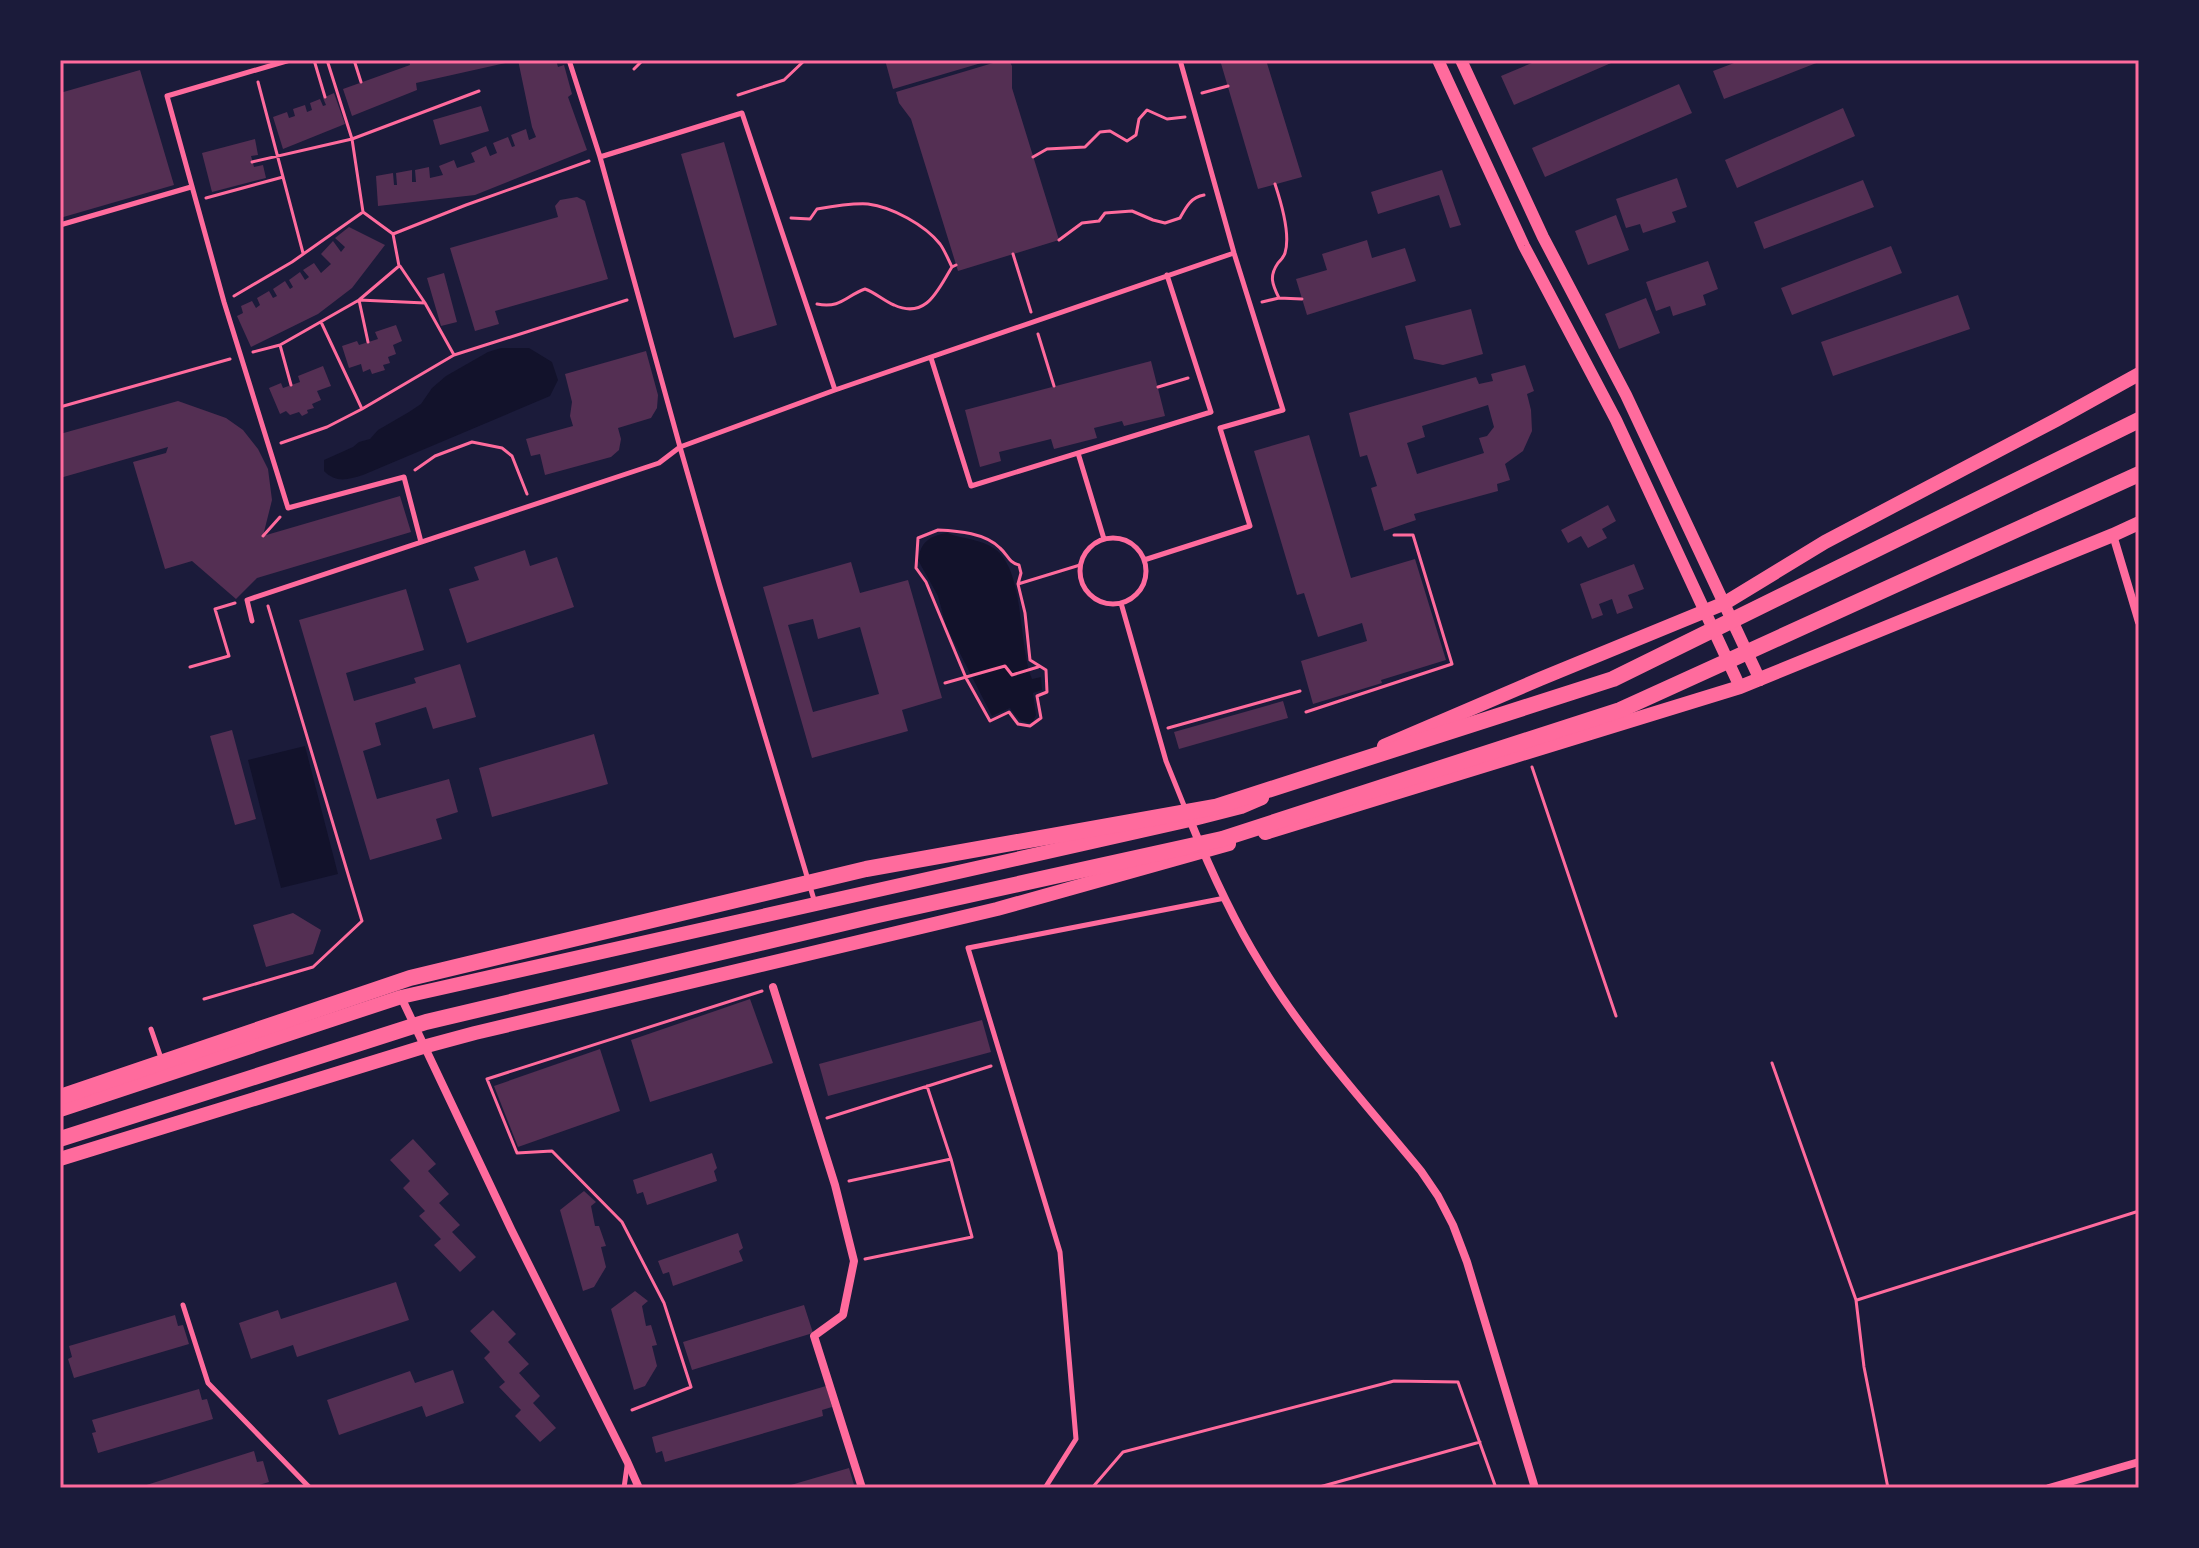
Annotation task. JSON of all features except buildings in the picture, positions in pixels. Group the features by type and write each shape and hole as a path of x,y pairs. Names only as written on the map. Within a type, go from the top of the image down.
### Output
{"highway":[{"path":"60,1097 410,978 866,869 1215,807 1613,679 2139,420"},
{"path":"60,1139 426,1022 878,915 1222,839 1620,710 2139,474"}],"main road":[{"path":"60,1110 401,997 1241,807 1725,603 1825,542 2139,374"},
{"path":"60,1159 423,1047 997,909 1203,852 1760,680 2139,523"}],"street":[{"path":"1438,60 1524,246 1616,420 1740,687"},
{"path":"1461,60 1536,224 1626,395 1760,680"},
{"path":"2113,535 2139,622"},
{"path":"1190,820 1240,929 1283,997 1421,1171 1453,1225 1535,1488"},
{"path":"773,987 835,1185 854,1261 843,1315 814,1336 862,1488"},
{"path":"401,997 504,1215 639,1488"},
{"path":"2049,1488 2139,1462"}],"lane":[{"path":"290,60 167,96 191,187 288,508 404,477 421,542"},
{"path":"569,60 600,157 719,583 815,903"},
{"path":"1144,560 1250,526 1220,428 1283,410 1234,253 1180,60"},
{"path":"600,157 742,113 835,390"},
{"path":"60,225 191,187"},
{"path":"252,621 247,600 659,463 680,447 835,390 1234,253"},
{"path":"931,358 971,486 1211,412 1167,275"},
{"path":"1078,453 1104,539"},
{"path":"1104,539 1121,539 1131,543 1144,560 1144,582 1131,599 1110,604 1099,601 1083,587 1080,565 1083,555 1090,546 1104,539"},
{"path":"1121,603 1166,761 1190,820"},
{"path":"1045,1488 1076,1439 1060,1252 968,948 1225,898"},
{"path":"151,1029 167,1075"},
{"path":"183,1305 208,1383 310,1488"},
{"path":"624,1488 627,1461"}],"path":[{"path":"314,60 325,97"},
{"path":"327,60 352,139 363,212 393,234 399,266 425,303 454,355"},
{"path":"354,60 361,82"},
{"path":"634,69 643,60"},
{"path":"738,95 784,80 802,62"},
{"path":"255,71 303,253"},
{"path":"1191,96 1228,86"},
{"path":"252,162 352,139 479,91"},
{"path":"1033,157 1047,149 1085,147 1100,132 1110,131 1127,141 1136,135 1139,119 1147,110 1167,119 1184,117 1195,111"},
{"path":"393,234 600,157"},
{"path":"195,201 283,177"},
{"path":"1275,184 1282,205 1286,237 1285,254 1272,271 1272,283 1279,298"},
{"path":"1059,240 1082,223 1099,221 1105,213 1132,211 1165,223 1180,218 1189,203 1198,196 1217,193"},
{"path":"778,220 810,219 817,209 870,204 902,216 928,233 954,266 929,304 917,309 898,307 865,289 848,300 827,306 806,301"},
{"path":"224,302 292,262 363,212"},
{"path":"1013,254 1054,386"},
{"path":"60,407 280,345 359,300 399,266"},
{"path":"269,447 327,427 454,355 638,296"},
{"path":"1251,305 1279,298 1302,299"},
{"path":"359,300 425,303"},
{"path":"359,300 368,342"},
{"path":"321,322 362,409"},
{"path":"280,345 291,385"},
{"path":"1158,387 1199,375"},
{"path":"404,477 435,456 472,442 502,448 512,456 531,505"},
{"path":"263,536 288,508"},
{"path":"938,530 980,536 999,547 1011,563 1019,565 1021,573 1018,584 1030,660 1038,667 1046,670 1047,692 1037,696 1041,718 1030,726 1018,724 1009,712 990,721 966,678 926,582 916,568 918,538 938,530"},
{"path":"1306,712 1452,664 1413,535 1394,535"},
{"path":"1018,584 1080,565"},
{"path":"204,999 313,967 362,921 264,594"},
{"path":"190,667 229,656 215,609 247,600"},
{"path":"945,683 1005,666 1012,675 1038,667"},
{"path":"1157,731 1300,691"},
{"path":"1527,752 1616,1016"},
{"path":"632,1410 691,1387 664,1303 622,1222 576,1175 552,1151 517,1153 487,1079 773,987"},
{"path":"816,1122 1002,1062"},
{"path":"1772,1063 1856,1300 1864,1367 1888,1488"},
{"path":"854,1261 972,1237 927,1086"},
{"path":"835,1185 951,1159"},
{"path":"1856,1300 2139,1211"},
{"path":"1094,1487 1123,1452 1394,1381 1458,1382 1496,1488"},
{"path":"1316,1488 1480,1442"}],"shaded area":[{"path":"501,348 529,348 552,362 558,380 550,396 363,475 342,479 324,471 324,460 370,439 378,430 421,404 432,388 446,376"},
{"path":"947,533 990,546 1005,560 1016,591 1032,679 1041,677 1042,690 1033,693 1036,715 1033,722 1020,720 1010,708 992,716 946,626 938,596 918,560 927,541"},
{"path":"305,746 338,874 281,888 248,760"}]}
